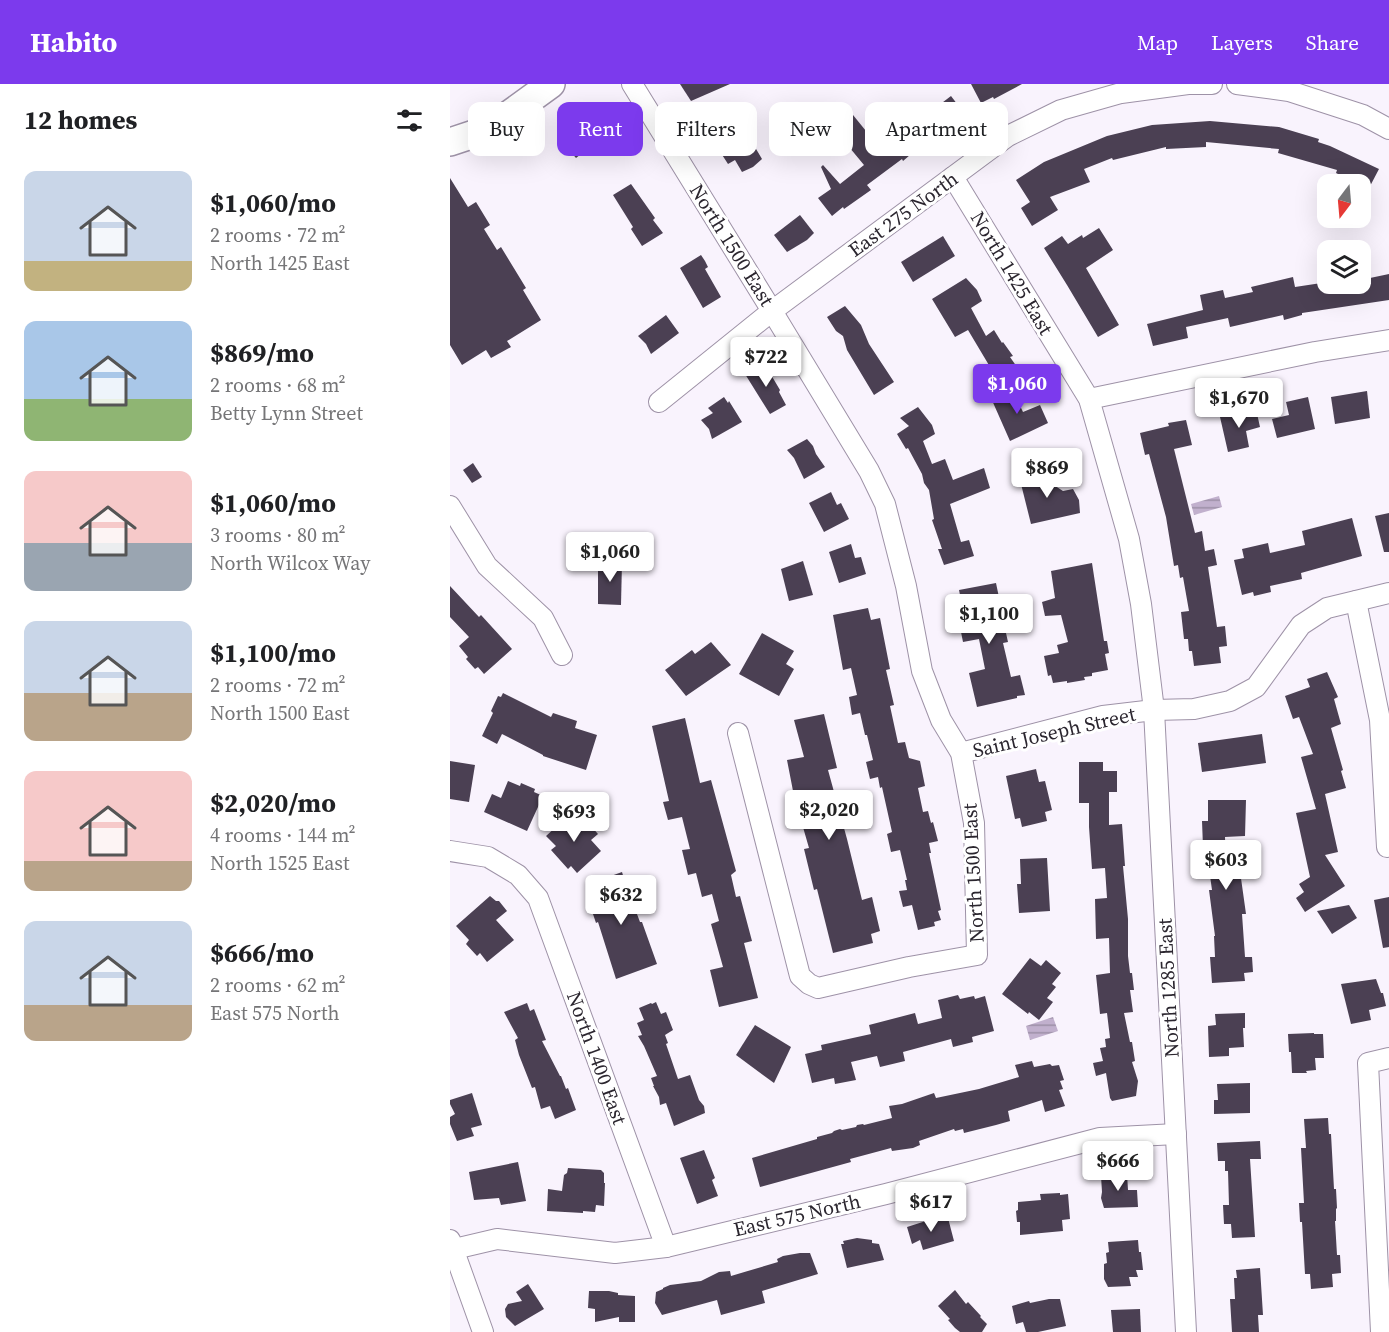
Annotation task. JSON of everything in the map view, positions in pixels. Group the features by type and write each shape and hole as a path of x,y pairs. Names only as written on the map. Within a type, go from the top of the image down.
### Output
{"street":[{"path":"450,142 477,133 507,116 551,84"},
{"name":"North 1500 East","path":"632,84 869,471 885,504 906,586 922,671 941,720 961,753 974,823 977,954 818,988 800,976 738,733"},
{"name":"East 275 North","path":"659,402 772,310 1008,136 1060,110 1121,93 1188,84 1212,84"},
{"path":"1237,84 1289,91 1363,115 1389,129"},
{"name":"North 1425 East","path":"953,177 1089,399 1128,539"},
{"path":"1089,399 1315,352 1389,340"},
{"path":"450,506 487,566 543,618 562,655"},
{"name":"North 1285 East","path":"1128,539 1141,604 1154,710 1186,1332"},
{"name":"Saint Joseph Street","path":"961,753 1103,716 1154,710 1194,709 1230,701 1256,687 1301,625 1327,608 1389,593"},
{"path":"1356,601 1380,720 1387,847"},
{"name":"North 1400 East","path":"450,851 488,857 518,875 538,898 666,1247"},
{"path":"1381,1332 1368,1063 1389,1058"},
{"name":"East 575 North","path":"451,1246 497,1239 615,1253 666,1247 886,1194 1100,1138 1176,1134"},
{"path":"451,1246 483,1332"}],"shaded area":[{"path":"1219,496 1222,507 1194,515 1191,504"},
{"path":"1053,1017 1058,1031 1030,1040 1026,1026"}],"building":[{"path":"680,84 730,84 691,101"},
{"path":"971,84 1022,84 994,99 993,97 980,102"},
{"path":"951,96 956,102 943,102"},
{"path":"853,115 865,130 865,156 909,156 867,185 871,190 832,216 818,198 831,189 821,167 823,165 840,184 864,165 853,152"},
{"path":"1210,121 1279,127 1319,139 1318,142 1379,169 1371,184 1371,174 1338,174 1337,170 1278,153 1279,149 1206,142 1206,147 1166,149 1166,147 1113,160 1112,158 1084,169 1090,182 1050,197 1058,210 1032,226 1021,208 1030,202 1016,180 1044,162 1107,136 1152,125"},
{"path":"757,151 762,159 753,167 742,172 735,160 728,164 723,156 757,156"},
{"path":"450,178 468,207 476,202 490,225 484,229 497,250 501,247 526,288 523,290 541,320 507,341 511,347 491,358 486,350 462,365 450,345"},
{"path":"631,184 663,233 642,246 613,195"},
{"path":"800,215 814,233 787,252 774,235"},
{"path":"1099,228 1113,250 1086,268 1119,325 1098,337 1044,248 1062,236 1068,244"},
{"path":"943,236 955,256 913,282 901,262"},
{"path":"701,255 708,267 705,269 721,297 703,308 680,268"},
{"path":"1389,274 1389,300 1302,313 1302,315 1284,320 1283,315 1230,327 1228,318 1186,327 1188,338 1153,346 1147,324 1203,310 1200,295 1223,290 1225,298 1253,292 1251,287 1293,277 1295,287 1317,284 1317,294 1371,294 1371,278"},
{"path":"966,278 977,290 982,301 971,308 986,336 994,330 1013,356 1010,357 1019,370 999,382 968,330 955,337 932,299"},
{"path":"845,306 861,325 869,344 894,382 874,395 847,350 843,336 836,331 827,317"},
{"path":"666,315 679,333 651,354 646,344 638,336"},
{"path":"764,363 786,405 770,414 745,374"},
{"path":"1011,387 1023,412 1040,405 1048,423 1010,441 991,398"},
{"path":"1367,391 1370,418 1335,424 1331,397"},
{"path":"724,397 742,422 712,439 709,429 701,420 713,413 708,408"},
{"path":"1308,397 1315,429 1277,438 1272,419 1289,415 1286,402"},
{"path":"918,407 932,425 935,434 923,441 932,464 945,459 953,480 984,468 990,488 950,504 961,542 969,540 974,556 944,565 938,549 942,549 932,520 934,519 929,490 908,448 906,449 897,434 909,426 900,418"},
{"path":"1256,409 1260,427 1246,431 1249,447 1228,452 1220,417"},
{"path":"1186,420 1192,445 1174,449 1195,533 1202,531 1205,551 1214,549 1217,565 1208,567 1217,627 1225,626 1227,646 1219,647 1221,663 1194,666 1188,639 1184,639 1181,612 1189,611 1183,577 1180,578 1178,565 1174,566 1166,517 1149,454 1145,455 1140,433 1169,426 1168,423"},
{"path":"807,439 825,467 804,479 794,458 787,450"},
{"path":"473,463 482,477 472,483 463,470"},
{"path":"1043,470 1046,480 1063,491 1073,489 1079,500 1080,513 1031,524 1019,476"},
{"path":"831,492 837,505 841,503 849,519 824,532 809,503"},
{"path":"1389,513 1389,552 1384,552 1375,516"},
{"path":"1352,518 1362,556 1301,573 1302,579 1270,586 1271,592 1254,596 1253,592 1242,595 1234,560 1244,558 1242,549 1268,543 1270,553 1305,545 1302,531"},
{"path":"851,544 855,558 861,557 866,574 839,583 829,552"},
{"path":"598,561 622,562 621,605 598,604"},
{"path":"803,561 813,595 789,601 781,569"},
{"path":"1092,563 1104,641 1107,641 1109,653 1105,654 1108,670 1092,673 1092,676 1084,677 1085,680 1053,683 1051,675 1048,676 1044,656 1059,653 1057,645 1068,642 1061,615 1045,616 1042,602 1055,598 1051,571"},
{"path":"996,583 1002,612 1011,610 1015,632 1006,633 1008,642 1003,643 1011,677 1020,675 1025,695 977,707 969,673 985,669 979,639 963,642 959,622 965,620 959,590"},
{"path":"450,586 512,649 484,674 478,667 475,669 466,659 468,657 459,646 469,637 450,617"},
{"path":"868,608 871,620 880,618 890,669 886,670 894,705 890,706 898,743 905,742 909,758 920,761 925,786 918,788 923,812 928,811 938,841 929,843 931,853 929,853 941,920 934,922 935,926 918,930 912,905 903,907 899,891 907,890 905,880 907,880 900,850 891,852 887,834 892,832 882,787 880,788 878,777 870,779 866,762 873,760 860,713 852,715 849,697 857,695 851,668 843,670 833,615"},
{"path":"762,633 794,651 786,664 794,669 779,696 739,674"},
{"path":"711,642 731,665 686,696 665,670 692,650 695,654"},
{"path":"1327,672 1338,697 1334,699 1341,724 1331,728 1346,788 1325,794 1338,852 1325,855 1345,886 1305,912 1296,898 1304,892 1299,884 1310,877 1296,813 1316,809 1301,757 1313,754 1299,717 1293,719 1285,696 1310,687 1307,679"},
{"path":"503,693 551,717 553,713 577,721 575,728 597,735 586,770 543,756 502,734 497,744 482,736 498,696 501,697"},
{"path":"824,714 837,768 828,770 862,900 872,897 880,931 871,934 873,943 833,953 804,849 809,848 794,796 787,760 804,757 794,720"},
{"path":"685,718 700,783 711,780 736,871 731,875 736,897 740,896 752,941 744,943 758,998 719,1007 710,970 723,967 711,924 719,921 712,894 702,897 696,873 688,875 682,850 690,849 682,817 668,820 663,802 669,801 652,726"},
{"path":"1262,734 1266,763 1202,772 1198,743"},
{"path":"450,761 475,765 469,802 450,799"},
{"path":"1079,762 1103,762 1103,771 1117,771 1117,792 1109,792 1109,825 1122,824 1128,956 1134,990 1130,990 1133,1012 1124,1013 1130,1042 1132,1042 1135,1061 1132,1062 1138,1081 1136,1096 1112,1101 1106,1073 1096,1076 1093,1063 1103,1061 1100,1048 1106,1047 1105,1039 1110,1038 1107,1013 1100,1014 1096,975 1110,973 1109,938 1096,939 1095,899 1107,898 1105,868 1092,869 1089,803 1079,803"},
{"path":"1036,769 1039,782 1045,781 1052,810 1045,812 1047,821 1022,827 1020,818 1015,819 1006,776"},
{"path":"508,781 535,789 534,792 543,796 527,831 484,812 492,794 501,798"},
{"path":"1208,800 1246,800 1245,836 1225,837 1226,866 1239,864 1246,914 1242,914 1245,957 1252,957 1253,972 1244,973 1245,981 1212,983 1210,957 1215,957 1215,936 1209,890 1212,890 1206,847 1203,847 1202,821 1208,821"},
{"path":"569,815 574,821 581,815 598,834 591,840 601,851 577,873 571,866 568,869 551,850 556,846 546,836"},
{"path":"1047,858 1050,911 1019,913 1017,884 1021,884 1020,859"},
{"path":"622,872 625,882 631,880 635,891 629,893 657,964 616,979 598,922 596,923 590,905 593,904 586,885"},
{"path":"490,896 499,901 507,911 496,920 514,940 487,962 480,953 477,956 466,944 469,940 456,926"},
{"path":"1389,897 1389,947 1383,948 1374,900"},
{"path":"1349,905 1357,918 1332,934 1317,911"},
{"path":"1030,958 1041,966 1046,960 1061,973 1052,984 1056,987 1047,998 1053,1002 1039,1020 1002,994"},
{"path":"1376,979 1386,1006 1369,1010 1371,1020 1351,1024 1341,984"},
{"path":"958,995 960,999 985,996 994,1031 972,1037 973,1042 953,1047 951,1039 903,1052 905,1061 880,1067 877,1056 851,1062 856,1080 835,1084 834,1078 812,1083 805,1054 822,1050 821,1045 871,1034 869,1025 915,1013 918,1024 942,1018 938,1000"},
{"path":"656,1002 661,1014 666,1012 673,1030 665,1035 678,1079 690,1075 699,1100 704,1106 705,1113 674,1126 666,1103 660,1105 651,1078 657,1076 638,1036 642,1035 637,1023 644,1020 639,1008"},
{"path":"527,1003 530,1011 534,1009 546,1040 542,1041 566,1089 568,1088 576,1110 555,1119 550,1106 541,1109 535,1087 532,1088 519,1055 515,1040 518,1038 504,1012"},
{"path":"1245,1013 1244,1047 1229,1048 1229,1056 1209,1057 1208,1026 1216,1025 1215,1014"},
{"path":"755,1025 791,1047 774,1083 736,1055"},
{"path":"1288,1034 1323,1034 1324,1058 1315,1058 1316,1070 1306,1071 1307,1073 1292,1073"},
{"path":"1032,1061 1034,1067 1059,1065 1064,1080 1060,1081 1063,1089 1059,1090 1065,1106 1045,1112 1042,1100 1008,1111 1010,1121 964,1133 963,1129 955,1131 954,1129 919,1141 920,1145 913,1148 892,1151 891,1148 850,1159 851,1162 760,1187 752,1158 817,1139 817,1137 840,1129 892,1118 889,1106 934,1093 936,1098 979,1089 1019,1077 1015,1065"},
{"path":"1250,1083 1250,1113 1214,1114 1214,1100 1218,1100 1217,1084"},
{"path":"472,1093 482,1125 471,1128 474,1136 457,1141 450,1124 450,1117 455,1114 450,1100"},
{"path":"1328,1118 1334,1189 1336,1189 1337,1255 1340,1255 1341,1273 1332,1274 1333,1287 1311,1289 1310,1274 1305,1274 1302,1222 1300,1222 1299,1203 1304,1203 1301,1148 1306,1148 1304,1119"},
{"path":"1260,1141 1261,1159 1250,1159 1255,1237 1232,1238 1231,1224 1224,1224 1223,1205 1229,1205 1228,1171 1225,1171 1225,1161 1218,1161 1217,1143"},
{"path":"704,1150 715,1178 712,1180 718,1196 697,1204 680,1158"},
{"path":"518,1162 526,1201 501,1205 499,1198 474,1200 469,1172"},
{"path":"568,1168 601,1170 604,1173 604,1206 596,1205 595,1212 547,1211 548,1189 562,1191 564,1175"},
{"path":"1127,1174 1128,1190 1137,1190 1138,1207 1104,1208 1101,1198 1101,1176"},
{"path":"1060,1193 1060,1195 1068,1194 1070,1219 1062,1220 1063,1231 1020,1235 1020,1222 1017,1222 1016,1211 1018,1202 1041,1200 1040,1194"},
{"path":"948,1218 954,1241 923,1250 920,1240 912,1244 907,1227 929,1220"},
{"path":"857,1238 872,1240 872,1243 879,1244 884,1260 847,1268 841,1244 844,1244 843,1241"},
{"path":"1138,1240 1143,1270 1136,1270 1138,1277 1129,1277 1131,1286 1108,1287 1104,1279 1104,1264 1107,1263 1106,1253 1109,1252 1108,1242"},
{"path":"810,1253 818,1274 762,1291 765,1303 721,1315 717,1300 662,1315 655,1303 656,1292 670,1285 701,1281 719,1272 730,1271 731,1276 778,1262 777,1259 783,1256"},
{"path":"1260,1268 1263,1315 1258,1315 1259,1332 1232,1332 1230,1299 1235,1299 1236,1270"},
{"path":"528,1284 544,1309 515,1326 506,1317 505,1309 508,1304 522,1301 516,1292"},
{"path":"955,1290 987,1324 982,1332 960,1332 938,1306"},
{"path":"589,1291 609,1291 618,1293 618,1295 635,1296 635,1322 619,1322 619,1317 595,1322 595,1309 588,1308"},
{"path":"1060,1299 1066,1326 1026,1332 1023,1322 1016,1324 1012,1306"},
{"path":"1140,1309 1141,1332 1113,1332 1111,1310"}]}
